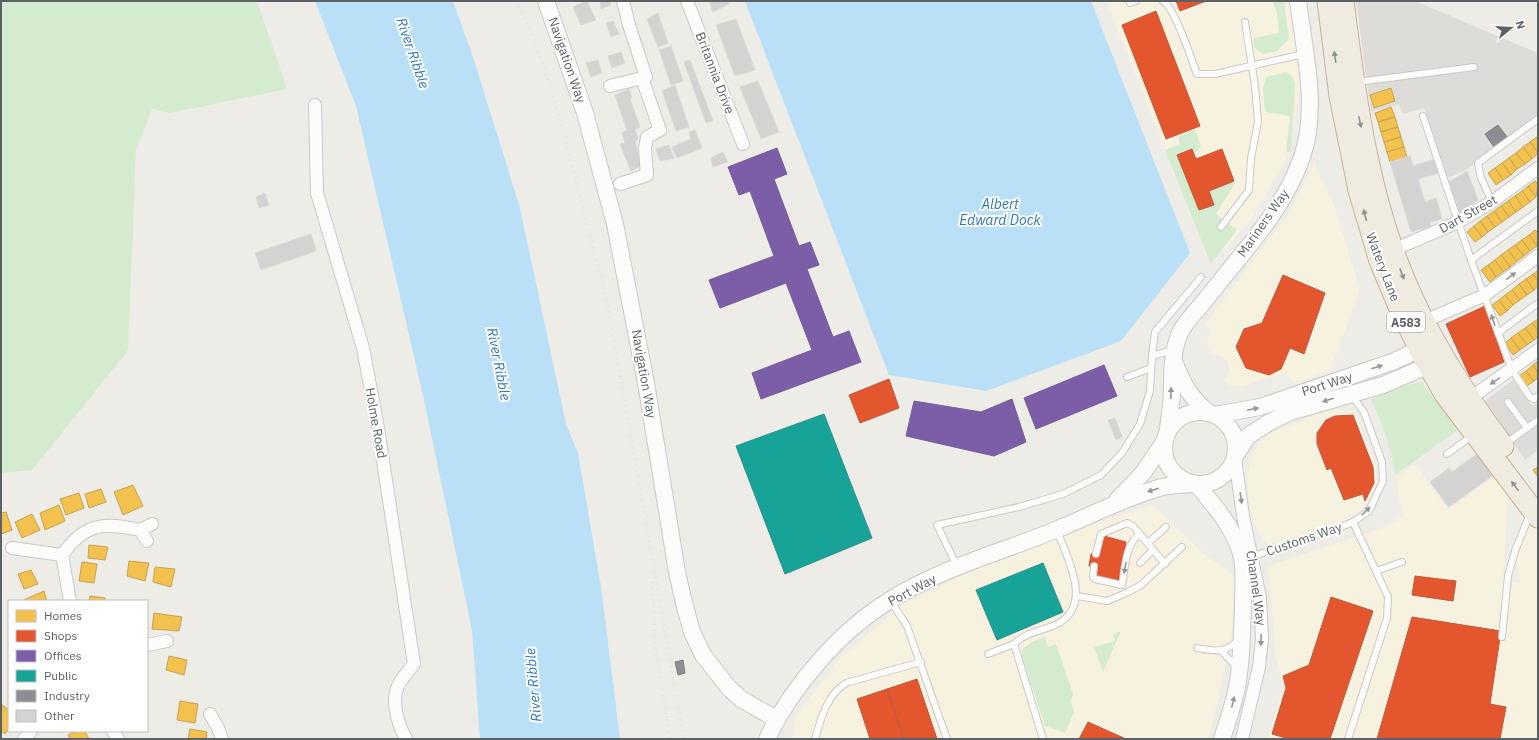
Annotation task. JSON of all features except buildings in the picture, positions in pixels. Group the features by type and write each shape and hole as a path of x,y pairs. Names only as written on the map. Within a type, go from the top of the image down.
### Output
{"highway":[{"name":"Watery Lane","path":"1328,1 1346,85 1393,250 1407,286 1417,325"},
{"name":"Watery Lane","path":"1343,1 1346,85 1359,190 1368,226 1380,261 1432,354 1445,394 1482,429 1536,506"},
{"name":"Watery Lane","path":"1432,354 1469,399 1482,429"}],"street":[{"name":"Navigation Way","path":"547,1 585,113 615,224 646,384 677,572 692,632 703,655 729,688 741,699 776,719"},
{"path":"610,86 646,77 629,25 623,1"},
{"name":"Britannia Drive","path":"687,1 743,144"},
{"name":"Mariners Way","path":"1166,436 1174,353 1180,334 1286,194 1302,156 1309,122 1309,87 1298,1"},
{"path":"620,184 647,175 645,148 647,137 660,130 642,78"},
{"name":"Holme Road","path":"314,105 317,192 362,348 378,428 414,664 398,686 395,705 397,724 406,739"},
{"name":"Dart Street","path":"1393,250 1458,222 1492,202 1538,168"},
{"path":"1417,325 1485,295 1538,256"},
{"path":"1469,399 1512,370 1538,350"},
{"path":"1174,353 1185,389 1197,404 1226,422 1233,431 1236,441 1236,456 1227,474 1210,484 1195,484 1176,476 1168,466 1164,454 1166,436 1176,421 1187,414 1197,412 1211,414"},
{"name":"Port Way","path":"1236,456 1248,436 1290,412 1383,385 1432,354"},
{"name":"Port Way","path":"1211,414 1260,407 1392,362 1432,354"},
{"name":"Port Way","path":"1108,508 1129,490 1143,473 1166,436"},
{"name":"Channel Way","path":"1236,456 1243,516 1253,556 1260,598 1262,638 1259,667 1242,739"},
{"name":"Port Way","path":"767,739 776,719 806,675 847,634 890,600 957,568 1057,530 1139,494 1163,487 1195,484"},
{"name":"Channel Way","path":"1195,484 1219,511 1230,528 1239,546 1244,576 1239,673 1232,709 1222,739"},
{"path":"70,600 62,555 72,541 88,530 105,525 140,530 152,524"},
{"path":"140,530 147,541"},
{"path":"10,549 62,555"},
{"path":"148,645 167,641"},
{"path":"210,714 222,739"}],"lane":[{"path":"1129,1 1130,3 1136,1"},
{"path":"1163,1 1168,4 1175,17 1197,74 1215,74 1304,54"},
{"path":"1221,227 1249,190 1251,158 1258,122 1252,66 1245,22"},
{"path":"1346,85 1474,67"},
{"path":"1423,116 1471,260 1512,370 1530,397 1534,399 1538,396"},
{"path":"1492,202 1481,178 1478,163 1538,119"},
{"path":"1471,260 1538,211"},
{"path":"957,568 937,525 1019,507 1063,494 1102,475 1122,453 1140,424 1150,391 1155,332 1201,277"},
{"path":"1498,333 1538,303"},
{"path":"1152,356 1174,353"},
{"path":"1127,377 1151,368"},
{"name":"Customs Way","path":"1253,556 1336,529 1353,522 1369,511 1383,481 1382,462 1366,420 1350,394"},
{"path":"1508,402 1527,428"},
{"path":"1497,450 1538,420"},
{"path":"1447,454 1482,429"},
{"path":"1502,637 1508,576 1515,551 1536,506"},
{"path":"1348,739 1387,618 1388,597 1353,522"},
{"path":"1096,554 1101,534 1127,523 1140,534 1165,564"},
{"path":"1148,544 1166,527"},
{"path":"988,654 1014,644 1026,635 1064,620 1072,612 1077,596 1076,584 1057,530"},
{"path":"1094,566 1093,577 1095,579 1122,585 1128,550 1134,538 1140,534"},
{"path":"1077,596 1107,601 1141,585 1182,547"},
{"path":"1140,563 1154,550"},
{"path":"1376,571 1402,562"},
{"path":"890,600 907,626 948,739"},
{"path":"1221,652 1232,647 1242,637"},
{"path":"1014,644 1043,739"},
{"path":"1197,648 1221,652 1232,662 1239,673"},
{"path":"815,739 820,720 836,690 846,683 921,662"}],"shaded area":[{"path":"1106,1 1289,1 1300,83 1290,153 1250,221 1211,264"},
{"path":"1356,1 1415,1 1538,53 1538,117 1467,169 1448,178 1424,108 1403,114 1399,104 1371,112"},
{"path":"1314,163 1334,205 1360,290 1330,371 1295,383 1284,374 1242,386 1229,386 1224,380 1230,371 1227,361 1222,356 1212,355 1207,339 1211,330 1205,324 1291,210"},
{"path":"1513,380 1533,406 1538,402 1538,450 1525,460 1485,401"},
{"path":"1333,409 1356,414 1376,466 1377,482 1370,498 1360,511 1340,524 1292,541 1267,544 1255,526 1249,504 1247,475 1254,451 1260,441 1272,432"},
{"path":"1415,464 1448,510 1496,475 1508,493 1503,583 1504,580 1520,583 1515,545 1532,524 1538,532 1538,739 1268,739 1284,685 1276,657 1268,566 1381,528 1402,517 1396,477"},
{"path":"1153,505 1204,554 1234,575 1232,634 1209,739 792,739 796,716 840,658 902,605 976,569 1068,532"}],"green space":[{"path":"1,1 257,1 287,89 170,113 152,109 136,151 128,350 32,470 1,473"},
{"path":"1273,1 1284,1 1289,39 1277,51 1262,54 1254,47 1254,38 1279,33 1277,13"},
{"path":"1286,72 1292,76 1295,83 1291,152 1286,152 1290,116 1265,112 1263,88 1266,77"},
{"path":"1195,129 1201,147 1194,153 1192,149 1177,155 1199,210 1214,205 1209,191 1234,181 1235,183 1216,214 1237,230 1211,264 1165,150 1180,144 1178,137"},
{"path":"1421,382 1449,416 1462,427 1395,475 1386,437 1380,419 1371,401 1372,399 1407,385"},
{"path":"1121,631 1103,672 1094,647 1115,641 1113,634"},
{"path":"1045,637 1048,647 1056,644 1073,694 1071,701 1074,712 1065,733 1045,726 1022,656 1023,648 1034,641"}],"water":[{"name":"River Ribble","path":"315,1 453,1 474,60 520,208 566,424 578,453 601,587 620,739 480,739 472,630 424,400 356,106"},
{"name":"Albert Edward Dock","path":"745,1 1091,1 1190,253 1121,341 986,391 889,375"}],"railway":[{"path":"517,1 536,45 552,91 607,300 684,739"},
{"path":"652,582 655,644 670,739"}]}
